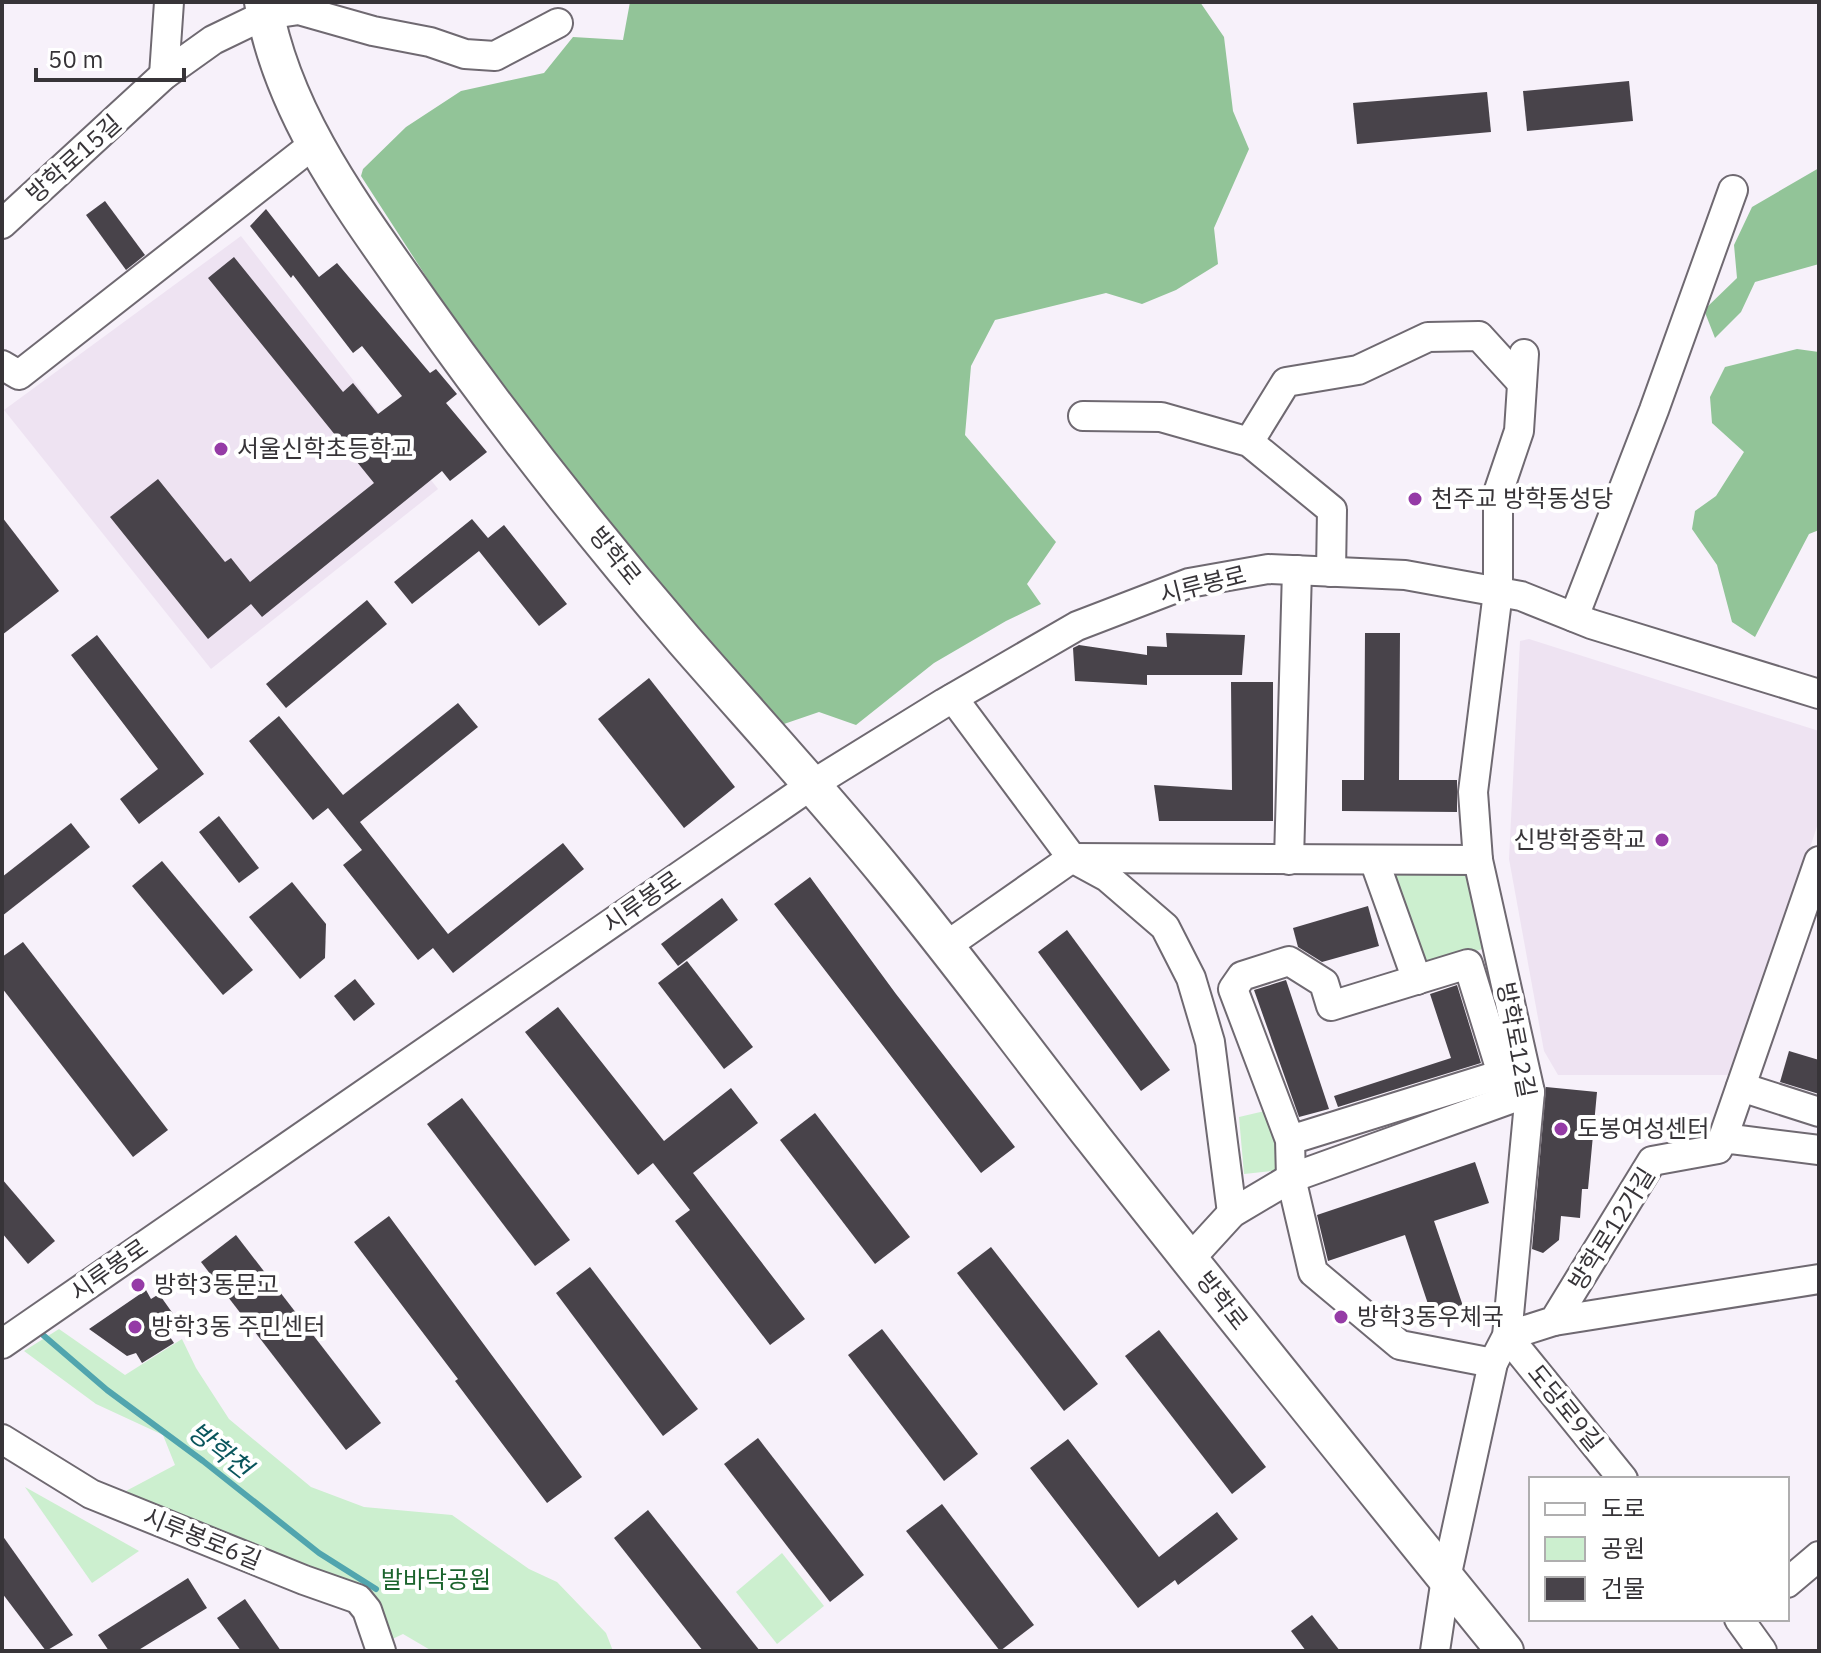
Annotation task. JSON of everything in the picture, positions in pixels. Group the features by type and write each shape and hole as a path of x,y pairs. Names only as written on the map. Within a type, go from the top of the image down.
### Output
{"main road":[{"name":"방학로","path":"264,9 280,66 314,144 343,194 526,446 674,628 813,784 946,946 1189,1260 1505,1651"}],"street":[{"path":"164,75 169,2"},
{"path":"264,9 299,10 373,31 430,42 465,54 495,56 558,23"},
{"name":"방학로15길","path":"2,224 164,75 264,9"},
{"path":"2,365 19,375 314,144"},
{"path":"1574,617 1654,410 1733,190"},
{"path":"1249,442 1286,382 1358,370 1428,337 1479,336 1522,383"},
{"path":"1498,592 1498,493 1519,431 1524,354"},
{"path":"1083,416 1161,417 1249,442 1332,510 1331,572"},
{"name":"시루봉로","path":"2,1344 813,784 1077,626 1189,583 1268,569 1405,575 1521,596 1574,617 1819,694"},
{"path":"1289,860 1297,570"},
{"name":"방학로12길","path":"1435,1651 1446,1578 1493,1363 1507,1336 1530,1092 1478,860 1473,792 1498,592"},
{"path":"953,698 1072,858 1107,877 1165,927 1191,978 1210,1042 1232,1213"},
{"path":"946,946 1072,858 1478,860"},
{"path":"1374,860 1417,980"},
{"path":"1819,861 1723,1138 1819,1150"},
{"path":"1290,1140 1502,1074 1468,964 1331,1006 1324,983 1289,961 1242,976 1233,989 1290,1140 1291,1178 1313,1272 1400,1345 1493,1363"},
{"path":"1741,1087 1819,1112"},
{"path":"1189,1260 1232,1213 1291,1178 1530,1092"},
{"name":"방학로12가길","path":"1554,1321 1652,1161 1718,1149 1723,1138"},
{"path":"1507,1336 1554,1321 1819,1279"},
{"name":"도당로9길","path":"1507,1336 1621,1477"},
{"name":"시루봉로6길","path":"2,1439 91,1494 358,1599 367,1610 381,1651"},
{"path":"1789,1581 1819,1556"},
{"path":"1742,1621 1762,1651"}],"shaded area":[{"name":"서울신학초등학교","path":"241,236 438,489 211,669 4,410"},
{"name":"신방학중학교","path":"1529,639 1819,731 1819,820 1737,1075 1558,1075 1544,1051 1509,859 1520,641"}],"green space":[{"path":"630,2 1200,2 1224,37 1233,111 1249,149 1214,228 1218,264 1176,290 1142,304 1106,293 995,320 971,366 965,435 1056,542 1027,584 1041,604 934,663 856,725 819,712 781,725 706,647 469,343 361,176 363,169 406,127 461,91 544,73 573,37 623,40"},
{"path":"1819,168 1819,264 1755,282 1741,312 1715,338 1704,310 1737,278 1734,245 1752,207"},
{"path":"1797,349 1819,352 1819,530 1809,534 1755,637 1732,622 1717,565 1692,529 1695,511 1716,496 1744,452 1712,423 1710,397 1725,367"},
{"path":"1385,867 1469,868 1489,947 1422,967"},
{"path":"1269,1110 1282,1140 1280,1170 1244,1174 1239,1117"},
{"name":"발바닥공원","path":"59,1329 125,1375 182,1339 196,1368 229,1419 311,1487 364,1507 452,1515 529,1569 557,1582 606,1633 613,1651 432,1651 403,1634 388,1641 370,1598 217,1536 126,1491 175,1465 163,1435 96,1404 24,1351"},
{"path":"25,1487 139,1551 92,1583"},
{"path":"782,1553 824,1606 777,1644 736,1592"}],"building":[{"path":"1629,81 1633,121 1527,131 1523,91"},
{"path":"1487,92 1491,132 1357,144 1353,103"},
{"path":"105,201 145,255 126,270 86,215"},
{"path":"266,209 319,277 337,263 430,373 436,369 457,394 446,403 487,452 450,481 442,471 262,617 251,604 208,639 110,517 158,479 225,562 231,558 250,582 374,483 208,278 234,257 343,392 353,383 378,414 402,396 362,346 353,353 293,275 291,278 250,226"},
{"path":"2,517 59,591 2,635"},
{"path":"472,519 488,538 504,525 567,604 539,626 479,551 412,604 394,582"},
{"path":"367,600 387,624 286,708 266,684"},
{"path":"1166,633 1245,635 1242,675 1147,675 1147,685 1075,681 1073,648 1079,645 1147,655 1147,646 1167,647"},
{"path":"1365,633 1400,633 1399,780 1457,780 1457,812 1342,811 1342,780 1364,780"},
{"path":"97,635 204,774 139,824 120,799 158,769 71,655"},
{"path":"649,678 735,787 684,828 598,719"},
{"path":"1231,682 1273,682 1273,821 1159,821 1154,785 1232,790"},
{"path":"458,703 478,727 360,822 448,934 563,843 584,869 453,973 433,948 418,960 343,865 362,850 328,808 313,820 249,741 279,716 343,795"},
{"path":"219,816 259,868 239,883 199,832"},
{"path":"71,823 90,847 2,916 2,877"},
{"path":"162,861 253,970 223,995 132,886"},
{"path":"810,877 1015,1147 981,1173 774,904"},
{"path":"292,882 326,924 325,958 300,979 249,917"},
{"path":"722,898 738,920 678,966 661,944"},
{"path":"1368,906 1379,946 1322,962 1298,947 1293,928"},
{"path":"1067,930 1170,1070 1141,1091 1038,952"},
{"path":"23,942 168,1130 133,1157 2,988 2,957"},
{"path":"687,961 753,1047 724,1069 658,983"},
{"path":"355,979 375,1004 354,1021 334,996"},
{"path":"1286,980 1329,1109 1299,1117 1254,990"},
{"path":"1457,985 1481,1063 1338,1107 1334,1096 1451,1058 1430,994"},
{"path":"558,1007 664,1141 731,1088 758,1123 693,1173 805,1319 770,1345 675,1221 690,1210 653,1163 638,1175 525,1032"},
{"path":"1789,1051 1819,1060 1819,1094 1780,1082"},
{"path":"1546,1087 1597,1092 1588,1189 1582,1189 1580,1218 1561,1216 1559,1240 1543,1253 1532,1249"},
{"path":"462,1098 570,1240 535,1266 427,1124"},
{"path":"815,1113 910,1237 875,1264 780,1140"},
{"path":"1475,1162 1489,1203 1434,1221 1464,1309 1433,1319 1405,1235 1328,1261 1317,1215"},
{"path":"2,1179 55,1241 28,1264 2,1233"},
{"path":"389,1216 582,1477 547,1503 354,1242"},
{"path":"236,1235 381,1423 346,1450 201,1262"},
{"path":"991,1247 1098,1384 1064,1411 957,1273"},
{"path":"590,1267 698,1409 663,1436 556,1293"},
{"name":"방학3동 주민센터","path":"146,1290 151,1299 159,1294 181,1325 168,1334 174,1343 142,1363 136,1353 127,1356 89,1329"},
{"path":"882,1329 978,1454 944,1481 848,1355"},
{"path":"1159,1330 1266,1467 1232,1494 1125,1356"},
{"path":"758,1438 864,1575 830,1602 724,1464"},
{"path":"1068,1439 1159,1557 1217,1512 1238,1539 1178,1585 1175,1580 1138,1608 1030,1468"},
{"path":"942,1504 1034,1625 1000,1651 906,1531"},
{"path":"648,1510 760,1651 703,1651 614,1538"},
{"path":"2,1535 73,1635 46,1651 2,1593"},
{"path":"188,1578 207,1608 137,1651 109,1651 98,1635"},
{"path":"245,1599 281,1651 241,1651 217,1618"},
{"path":"1312,1615 1340,1651 1306,1651 1291,1631"}],"waterway":[{"name":"방학천","path":"43,1335 107,1390 319,1553 376,1589"}],"place":[{"name":"서울신학초등학교","path":"221,449"},
{"name":"천주교 방학동성당","path":"1415,499"},
{"name":"신방학중학교","path":"1662,840"},
{"name":"도봉여성센터","path":"1561,1129"},
{"name":"방학3동문고","path":"138,1285"},
{"name":"방학3동우체국","path":"1341,1317"},
{"name":"방학3동 주민센터","path":"135,1327"}]}
